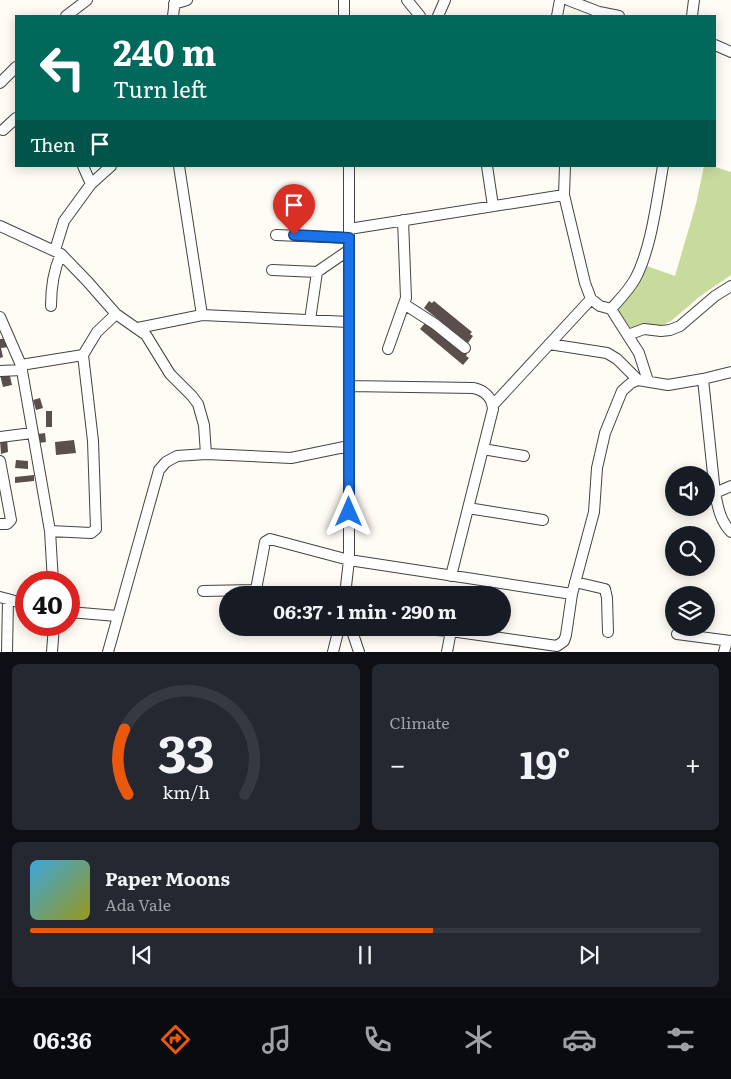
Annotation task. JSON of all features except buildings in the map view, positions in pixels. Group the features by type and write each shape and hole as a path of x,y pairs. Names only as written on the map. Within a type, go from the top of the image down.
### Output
{"street":[{"path":"67,15 87,0"},
{"path":"173,15 174,2 187,0"},
{"path":"344,0 344,15"},
{"path":"407,0 419,15"},
{"path":"438,15 445,0"},
{"path":"557,15 560,0"},
{"path":"568,0 599,12 613,15"},
{"path":"692,15 694,0"},
{"path":"716,45 731,52"},
{"path":"0,83 15,68"},
{"path":"3,130 15,119"},
{"path":"83,167 91,184"},
{"path":"50,306 51,285 64,221 91,184 110,167"},
{"path":"179,167 202,315"},
{"path":"346,586 349,560 349,167"},
{"path":"487,167 493,206"},
{"path":"566,167 564,196 585,283 591,299 600,306 611,309 639,353 643,380"},
{"path":"611,309 630,288 646,254 663,167"},
{"path":"276,235 349,233 403,220 564,196"},
{"path":"388,349 406,298 403,220"},
{"path":"0,226 58,252 116,314 138,328 149,340 177,382 198,404 204,425 206,454"},
{"path":"272,270 317,272 349,250"},
{"path":"310,320 317,272"},
{"path":"628,335 644,329 661,332 680,326 715,296 731,286"},
{"path":"451,576 484,449 493,405 591,299"},
{"path":"404,304 435,324 465,348"},
{"path":"50,531 91,533 96,528 93,441 83,355 97,332 116,314"},
{"path":"138,328 202,315 349,322"},
{"path":"0,317 22,367 50,531 52,571"},
{"path":"549,344 607,353 643,380"},
{"path":"0,371 83,355"},
{"path":"486,636 557,646 564,641 572,594 594,512 597,468 605,433 622,391 631,383 643,380 668,385 731,372"},
{"path":"703,379 712,466"},
{"path":"349,386 473,388 484,392 493,405"},
{"path":"0,438 32,433"},
{"path":"108,652 159,470 166,462 176,456 206,454 291,458 349,446"},
{"path":"484,449 524,456"},
{"path":"0,461 11,520 7,524 0,524"},
{"path":"731,486 715,493 720,516 731,532"},
{"path":"468,508 543,520"},
{"path":"256,586 264,542 270,539 349,560 572,594"},
{"path":"575,582 605,589 608,632"},
{"path":"203,591 219,592"},
{"path":"4,598 7,652"},
{"path":"80,613 117,616"},
{"path":"52,652 53,636"},
{"path":"333,652 337,636"},
{"path":"354,636 359,652"},
{"path":"447,652 450,636"},
{"path":"687,636 727,645"}],"green space":[{"path":"704,167 715,167 731,172 731,275 699,297 671,321 658,327 632,330 616,306 644,265 675,276 696,204"}],"route":[{"path":"294,235 349,238 349,512"}]}
